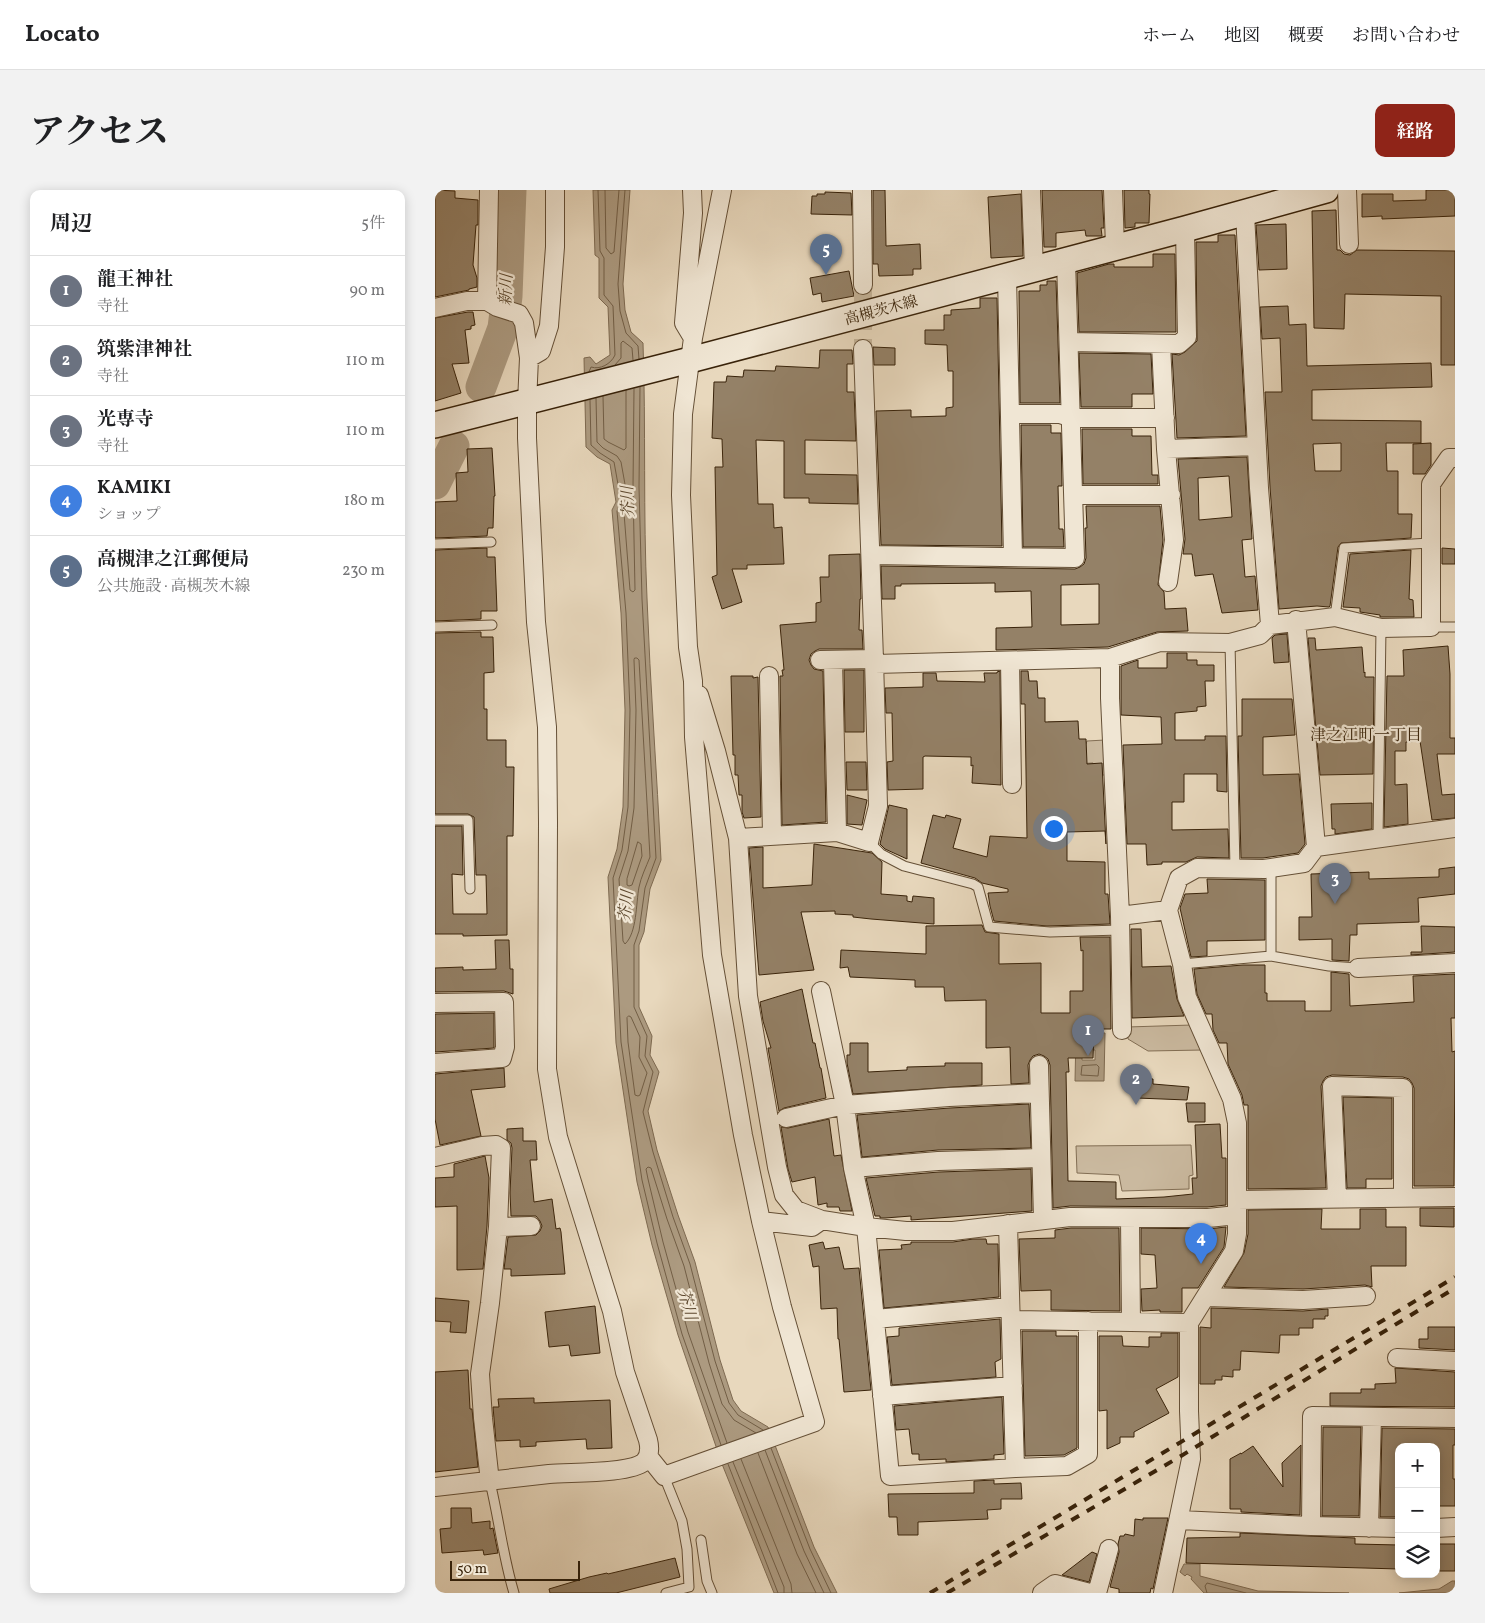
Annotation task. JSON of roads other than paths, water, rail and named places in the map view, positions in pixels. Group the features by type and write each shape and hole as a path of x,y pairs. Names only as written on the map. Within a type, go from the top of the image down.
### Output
{"main road":[{"name":"高槻茨木線","path":"435,425 535,400 688,354 1007,276 1325,190"}],"street":[{"path":"487,301 489,190"},
{"path":"529,358 541,351 549,326 555,247 555,190"},
{"path":"688,354 684,323 693,213 692,190"},
{"path":"648,1456 669,1474 815,1422 782,1307 761,1222 743,1135 713,955 694,737 693,681 688,647 681,496 683,414 688,354 722,190"},
{"path":"862,190 863,285"},
{"path":"1031,190 1034,269"},
{"path":"1113,190 1115,247"},
{"path":"1347,190 1349,244"},
{"path":"1245,212 1257,446 1270,625"},
{"path":"1069,342 1179,344 1187,337 1185,229"},
{"path":"871,555 1075,558 1066,260"},
{"path":"1007,276 1013,557"},
{"path":"435,308 467,301 487,301 519,314 524,323 535,400 536,622 547,727 547,1069 558,1137 612,1311 625,1372 650,1450 643,1462 624,1469 550,1474 435,1488"},
{"path":"1161,344 1166,449 1174,540 1168,582"},
{"path":"738,838 837,832 869,842 878,806 875,662 863,348"},
{"path":"1010,414 1060,414 1072,418 1165,418"},
{"path":"1166,449 1257,446"},
{"path":"837,832 826,660 875,662 1110,658 1160,642 1230,643 1261,636 1270,625 1296,620 1335,617 1381,628 1431,627 1431,484 1449,458 1455,458"},
{"path":"1073,495 1171,495"},
{"path":"1296,620 1316,847"},
{"path":"1110,658 1122,1030"},
{"path":"1010,661 1012,784"},
{"path":"769,676 772,836"},
{"path":"693,681 716,751 738,838 748,996 777,1167 784,1195 796,1210 822,1220 866,1227 906,1231 953,1231 1070,1217 1209,1218 1237,1207 1337,1198 1455,1197"},
{"path":"1163,1593 1191,1459 1189,1323 1234,1251 1237,1234 1237,1123 1232,1100 1187,996 1182,964 1168,910 1179,878 1197,868 1271,868 1304,862 1316,847 1455,828"},
{"path":"1120,923 1168,910"},
{"path":"1358,968 1455,963"},
{"path":"821,990 845,1105 853,1168 866,1227 890,1476 1067,1466 1088,1454 1088,1322"},
{"path":"435,1003 504,1002 505,1047 502,1058 435,1063"},
{"path":"1039,1065 1043,1219"},
{"path":"1337,1198 1332,1086 1403,1088 1403,1197"},
{"path":"786,1118 845,1105 1039,1093"},
{"path":"435,1157 482,1146 496,1145 501,1148 498,1228 480,1374 490,1482"},
{"path":"853,1168 938,1161 1040,1158"},
{"path":"1130,1218 1131,1322"},
{"path":"761,1222 812,1227 822,1220"},
{"path":"1008,1224 1015,1468"},
{"path":"498,1228 531,1226"},
{"path":"1205,1297 1303,1300 1366,1296"},
{"path":"875,1318 1011,1314 1088,1322 1189,1323"},
{"path":"1397,1358 1455,1361"},
{"path":"882,1396 1013,1386"},
{"path":"1311,1526 1312,1416 1455,1418"},
{"path":"1369,1528 1373,1417"},
{"path":"1179,1520 1395,1528"},
{"path":"1440,1528 1455,1528"},
{"path":"1097,1593 1109,1549"},
{"path":"1042,1593 1055,1584 1090,1593"}],"lane":[{"path":"435,544 491,542"},
{"path":"1335,617 1345,548 1430,543"},
{"path":"435,627 491,625"},
{"path":"1431,627 1455,628"},
{"path":"1378,838 1381,628"},
{"path":"1230,643 1235,868"},
{"path":"435,820 468,820 470,889"},
{"path":"869,842 881,854 905,866 973,884 978,887 989,926 1051,932 1120,923"},
{"path":"1271,868 1271,956"},
{"path":"1182,964 1271,956 1329,966 1358,968"},
{"path":"666,1593 689,1586 687,1549 682,1521 669,1474"},
{"path":"490,1482 508,1573 514,1593"},
{"path":"701,1540 707,1581 712,1593"}],"water":[{"name":"芥川","path":"593,190 630,190 623,284 625,310 631,332 643,343 646,566 661,860 650,889 644,932 639,945 639,1007 652,1036 650,1055 659,1072 648,1111 657,1150 695,1262 720,1360 733,1400 741,1411 768,1427 814,1547 837,1593 774,1593 722,1464 678,1335 652,1245 637,1182 616,1043 608,877 617,849 623,807 625,710 621,613 612,510 616,502 610,464 597,457 586,447 584,358 590,357 596,364 610,355 608,307 599,298 599,258 595,255"},
{"path":"1076,1033 1105,1033 1104,1081 1075,1081","holes":["1082,1050 1095,1050 1095,1060 1082,1060"]},
{"path":"1184,1564 1200,1564 1200,1576 1258,1591 1349,1593 1204,1593 1191,1579 1192,1577 1187,1574 1185,1576 1180,1572"},
{"path":"1455,1581 1455,1593 1399,1593 1439,1589"}],"waterway":[{"name":"新川","path":"481,387 503,328 507,296 511,190"},
{"name":"新川","path":"435,484 454,446"}],"tunnel":[{"path":"863,285 863,349"}],"railway":[{"path":"930,1593 1455,1277"},
{"path":"947,1593 1181,1456 1455,1288"}],"place":[{"name":"高槻津之江郵便局","path":"826,275"},
{"name":"光専寺","path":"1335,904"},
{"name":"龍王神社","path":"1088,1056"},
{"name":"筑紫津神社","path":"1136,1105"},
{"name":"KAMIKI","path":"1201,1264"}],"district":[{"name":"津之江町一丁目","path":"1366,734"}]}
